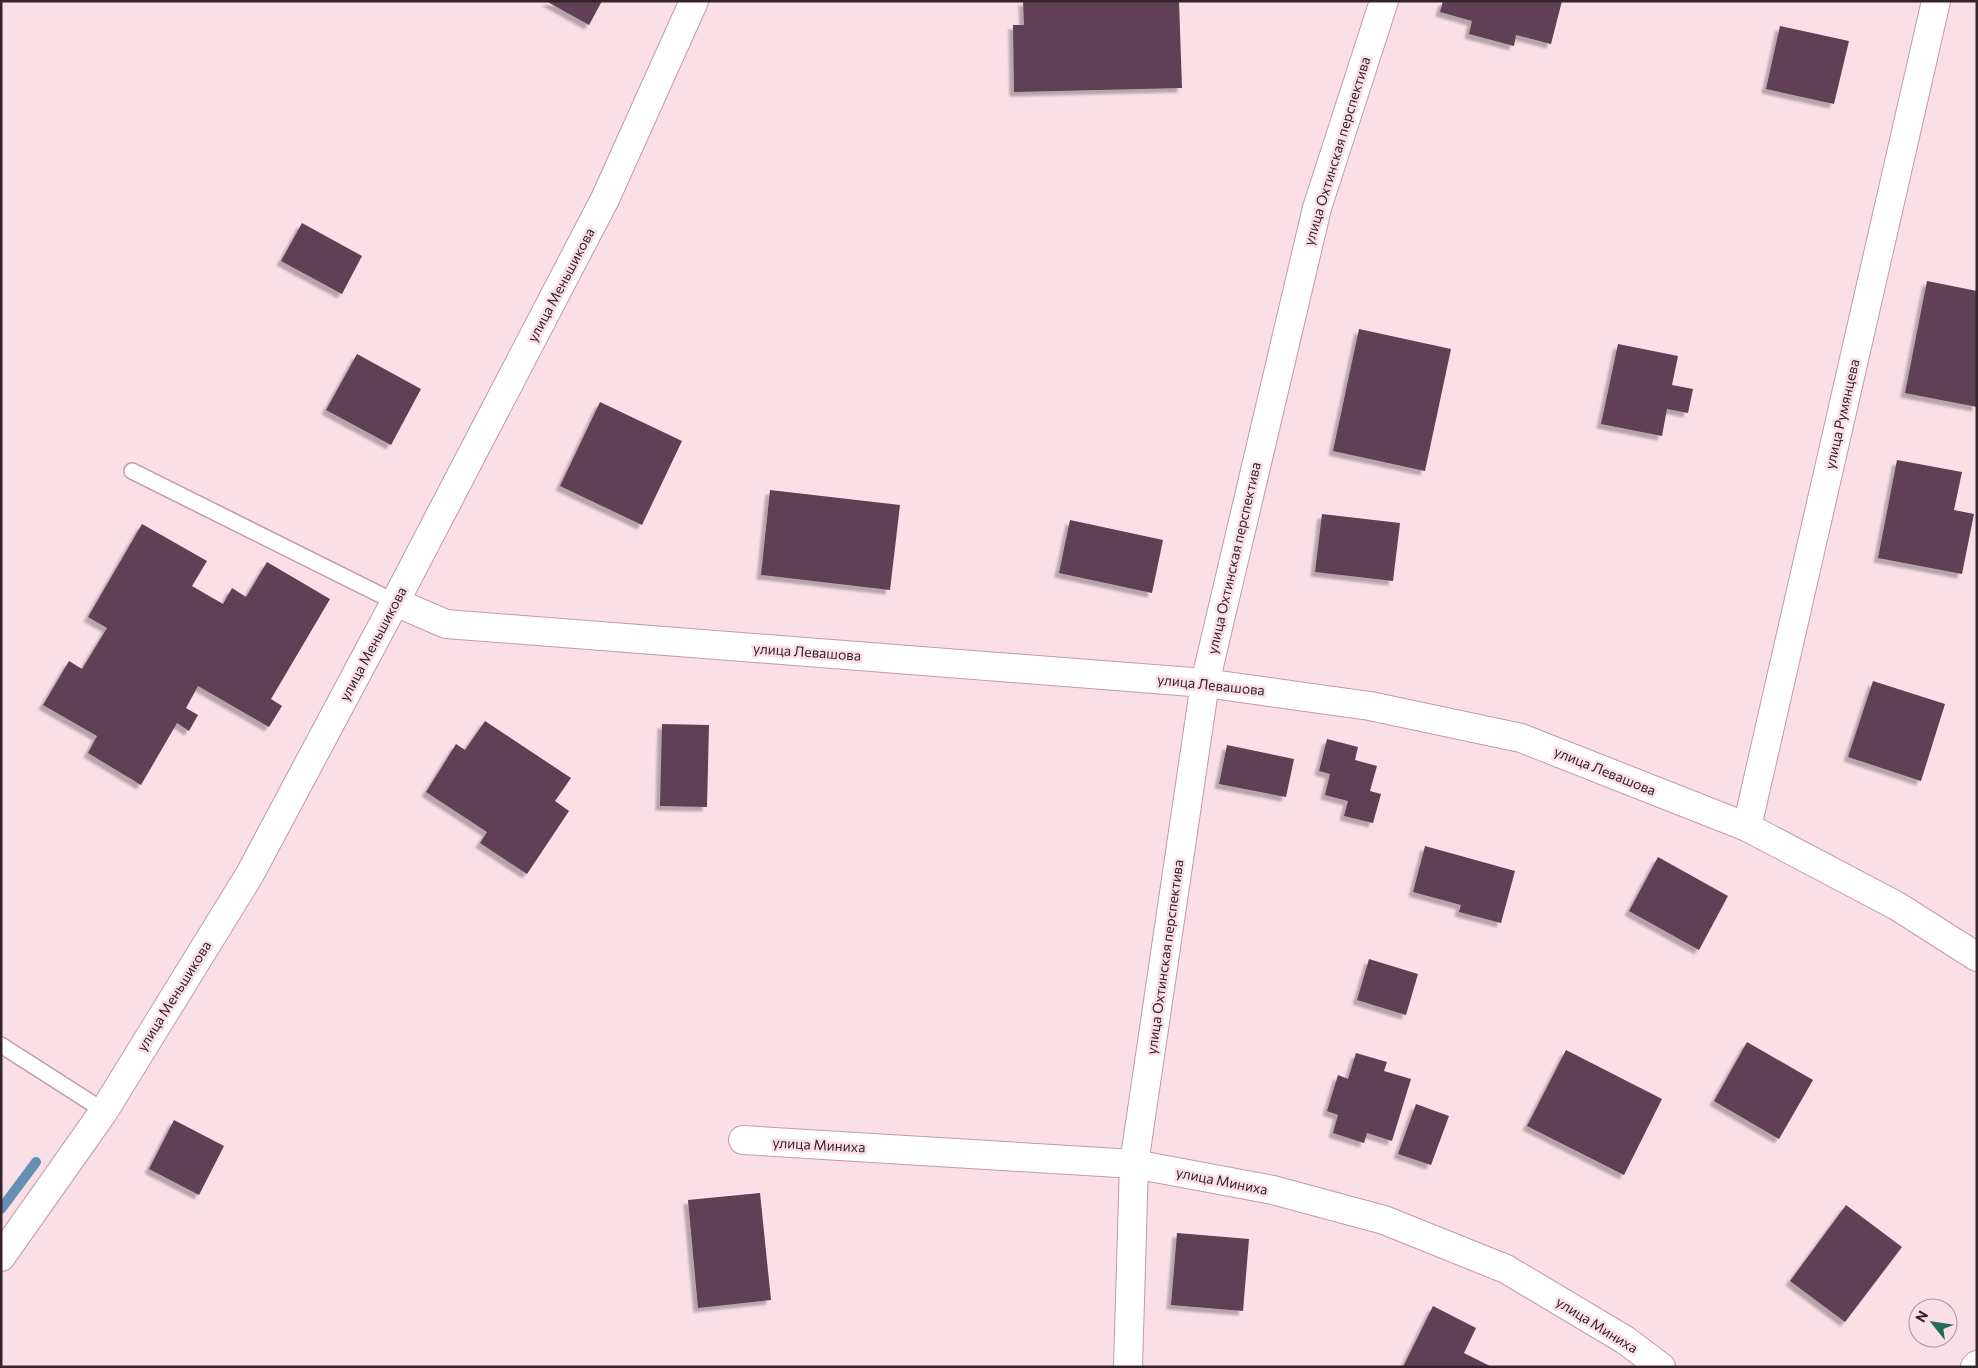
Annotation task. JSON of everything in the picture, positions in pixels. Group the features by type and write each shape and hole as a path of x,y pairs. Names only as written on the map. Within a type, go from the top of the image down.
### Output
{"street":[{"name":"улица Меньшикова","path":"1,1258 104,1111 250,874 396,602 605,199 694,1"},
{"name":"улица Охтинская перспектива","path":"1128,1367 1134,1164 1205,683 1317,208 1384,1"},
{"name":"улица Румянцева","path":"1747,827 1936,1"},
{"name":"улица Левашова","path":"396,602 446,624 1205,683 1370,706 1521,738 1747,827 1897,906 1977,957"},
{"name":"улица Миниха","path":"742,1140 1134,1164 1273,1190 1384,1220 1506,1269 1625,1340 1661,1367"}],"lane":[{"path":"132,471 396,602"},
{"path":"1,1044 104,1111"}],"building":[{"path":"546,1 602,1 589,25"},
{"path":"1023,1 1179,1 1182,88 1014,92 1013,25 1024,25"},
{"path":"1443,1 1562,1 1551,44 1516,35 1514,46 1469,34 1472,21 1440,12"},
{"path":"1780,26 1849,41 1834,104 1766,89"},
{"path":"302,223 362,256 342,294 281,261"},
{"path":"1927,281 1977,291 1977,407 1905,393"},
{"path":"1359,329 1451,349 1425,471 1333,451"},
{"path":"1618,344 1678,356 1672,385 1693,389 1688,413 1667,409 1662,436 1601,424"},
{"path":"357,354 421,389 391,445 326,410"},
{"path":"600,402 682,441 642,525 560,486"},
{"path":"1897,460 1962,472 1954,510 1974,514 1962,574 1878,558"},
{"path":"770,490 900,505 890,590 761,575"},
{"path":"1322,514 1400,523 1393,581 1315,572"},
{"path":"1070,520 1163,540 1152,593 1059,573"},
{"path":"142,524 207,561 192,586 223,604 232,588 246,597 267,562 330,599 271,699 282,706 269,727 198,686 186,708 198,715 189,731 177,723 141,785 88,753 97,736 43,705 69,661 82,669 107,628 88,617"},
{"path":"1873,681 1945,704 1921,781 1848,757"},
{"path":"485,721 571,778 555,801 569,811 527,874 480,843 487,832 426,792 456,744 465,750"},
{"path":"662,724 709,725 707,807 660,806"},
{"path":"1327,739 1358,747 1355,760 1377,766 1370,791 1381,794 1373,823 1344,816 1348,801 1325,795 1330,774 1319,771"},
{"path":"1227,745 1294,759 1286,797 1219,784"},
{"path":"1425,846 1515,871 1501,923 1459,912 1461,905 1413,892"},
{"path":"1658,857 1728,896 1699,950 1629,911"},
{"path":"1369,959 1418,974 1406,1015 1357,1000"},
{"path":"1747,1042 1813,1080 1779,1139 1714,1101"},
{"path":"1566,1050 1662,1099 1624,1175 1527,1126"},
{"path":"1356,1053 1387,1062 1384,1071 1411,1079 1392,1141 1367,1133 1364,1143 1333,1133 1338,1115 1327,1111 1338,1075 1348,1079"},
{"path":"1416,1104 1449,1116 1431,1165 1398,1154"},
{"path":"174,1120 224,1146 199,1195 149,1169"},
{"path":"760,1193 771,1300 698,1308 688,1200"},
{"path":"1846,1205 1902,1247 1845,1322 1790,1281"},
{"path":"1177,1233 1249,1239 1243,1311 1171,1305"},
{"path":"1433,1306 1476,1328 1464,1353 1492,1367 1403,1367"}],"waterway":[{"path":"1,1209 36,1162"}]}
